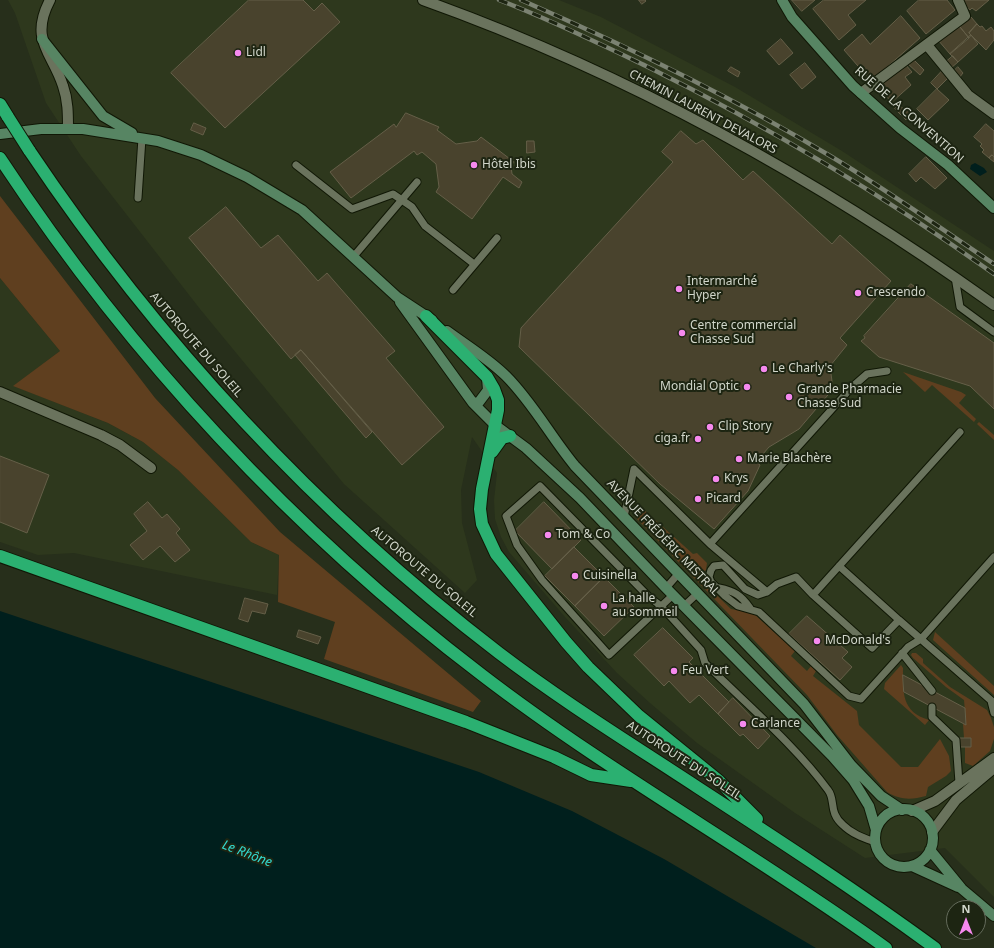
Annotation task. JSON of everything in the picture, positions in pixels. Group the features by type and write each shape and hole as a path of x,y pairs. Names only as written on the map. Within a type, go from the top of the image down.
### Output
{"highway":[{"name":"AUTOROUTE DU SOLEIL","path":"0,104 29,150 91,239 134,295 187,358 265,444 360,536 429,596 500,653 568,702 856,891 935,948"},
{"path":"0,158 62,249 113,314 184,399 280,500 340,557 476,671 553,727 804,891 886,948"},
{"path":"426,316 487,377 498,400 480,509 482,524 490,544 508,570 566,642 593,672 639,716 719,781 773,836"},
{"path":"488,460 496,445 502,438 510,436"},
{"path":"0,556 478,726 554,757 591,775 636,782"}],"main road":[{"name":"RUE DE LA CONVENTION","path":"782,0 792,18 861,93 900,128 948,165 994,208"},
{"path":"42,39 103,116 114,124 142,138"},
{"name":"AVENUE FRÉDÉRIC MISTRAL","path":"0,134 35,130 68,129 103,131 142,138 200,155 267,188 302,210 397,297 426,316 505,374 521,393 560,448 804,704 856,770 880,796 907,810"},
{"name":"AVENUE FRÉDÉRIC MISTRAL","path":"397,297 473,403 495,425 526,448 580,498 669,592 854,780 869,806 876,830"},
{"path":"473,403 480,402 488,390 487,377"},
{"path":"907,810 922,816 930,826 932,832 930,850 924,859 912,866 898,867 891,864 881,855 875,842 876,830 884,818 895,811 907,810"},
{"path":"930,850 962,889 994,916"},
{"path":"912,866 962,889"}],"street":[{"path":"50,0 43,15 41,26 42,39 45,49 63,84 66,96 68,129"},
{"name":"CHEMIN LAURENT DEVALORS","path":"423,0 470,17 550,51 690,118 734,141 892,234 994,305"},
{"path":"861,93 965,16 958,0"},
{"path":"927,45 968,95 994,114"},
{"path":"0,392 101,435 120,445 151,468"},
{"path":"907,810 935,800 994,759"},
{"path":"932,832 956,800 971,788 994,759"},
{"path":"959,783 971,788"}],"lane":[{"path":"138,198 142,138"},
{"path":"296,165 352,209 393,194 403,199 412,207 425,226 474,264"},
{"path":"354,256 417,182"},
{"path":"453,290 496,238"},
{"path":"955,277 960,307 994,332"},
{"path":"710,544 851,388 867,374 887,371"},
{"path":"813,595 960,432"},
{"path":"624,516 634,469 710,544 767,592"},
{"path":"679,573 661,606 609,655 542,580 517,545 506,516 540,486 649,597 661,606 701,650 705,663 782,738 830,792 832,810 837,820 852,832 875,842"},
{"path":"898,620 872,648 796,578 777,584 767,592 758,596 746,590 727,568 718,565 711,570 709,577 711,582 734,604 759,612 849,696 861,699 902,653 921,639 994,557"},
{"path":"839,566 992,702 994,713"},
{"path":"684,606 698,593"},
{"path":"902,653 932,691"},
{"path":"932,707 932,717 956,740 959,783"}],"shaded area":[{"path":"8,0 559,0 601,17 735,87 842,151 994,251 994,897 945,848 865,858 795,813 697,743 650,703 617,673 565,617 509,552 501,537 495,519 494,500 497,473 472,437 461,490 462,523 477,580 465,593 344,484 200,309 81,156 46,103 15,13"},
{"path":"0,196 155,398 280,532 481,701 473,712 324,659 335,622 278,602 279,555 251,542 178,470 143,442 108,423 13,386 60,351 0,278"},
{"path":"0,278 60,351 14,386 108,423 143,442 178,470 251,542 279,555 277,595 74,553 38,555 0,542"},
{"path":"903,372 966,395 959,403 976,419 974,422 932,385 925,392"},
{"path":"979,422 994,435 994,440 977,424"},
{"path":"635,504 643,509 693,554 697,553 707,563 706,570 701,574 702,581 731,609 753,613 795,651 791,656 807,671 811,666 816,671 813,676 857,711 859,725 901,767 918,767 940,739 949,756 951,771 946,776 928,787 926,796 901,798 887,792 837,735 807,695 634,516"},
{"path":"935,632 994,686 994,695 933,640"},
{"path":"912,653 916,653 923,659 923,663 950,687 987,710 994,727 994,739 990,751 973,766 965,763 965,747 971,738 964,738 963,724 966,724 964,700 946,687 913,658 911,655"},
{"path":"901,665 903,668 904,693 908,706 913,712 929,720 925,725 884,689 885,683"}],"water":[{"path":"975,163 984,168 987,172 980,176 970,169 971,165"},
{"name":"Le Rhône","path":"0,611 479,772 572,811 664,859 816,948 0,948"}],"building":[{"path":"249,0 303,0 314,11 322,3 340,22 225,128 171,73"},
{"path":"639,0 645,0 646,1 642,4"},
{"path":"792,0 815,0 802,11"},
{"path":"824,0 866,0 848,15 856,25 839,40 813,9"},
{"path":"919,0 947,0 955,10 926,34 907,11"},
{"path":"963,0 989,0 976,11 972,8 970,10 962,3"},
{"path":"901,16 920,38 871,81 844,50 862,34 870,44"},
{"path":"971,17 977,24 969,33 971,35 969,38 960,27"},
{"path":"977,24 980,27 982,26 986,31 991,27 994,31 994,40 986,50 969,33"},
{"path":"960,27 969,38 950,54 938,40"},
{"path":"971,35 978,44 958,62 950,54"},
{"path":"781,39 793,53 779,65 767,51"},
{"path":"953,56 958,62 951,68 946,62"},
{"path":"913,59 924,70 920,75 907,63"},
{"path":"805,63 816,77 802,89 790,75"},
{"path":"905,64 912,72 905,77 911,85 892,102 876,87"},
{"path":"731,67 740,72 738,77 728,71"},
{"path":"958,67 963,73 959,78 954,71"},
{"path":"943,70 949,77 937,89 931,83"},
{"path":"937,89 949,100 928,120 917,109"},
{"path":"899,105 906,111 908,108 913,113 906,120 895,109"},
{"name":"Hôtel Ibis","path":"406,113 439,127 437,130 456,144 477,141 481,137 514,162 511,166 512,174 522,182 519,188 503,177 472,219 436,192 439,187 436,164 422,152 417,155 414,151 351,198 330,172 394,124 396,127"},
{"path":"194,123 206,128 203,135 191,130"},
{"path":"986,124 994,131 994,157 992,155 989,158 982,152 984,150 980,146 982,144 974,137"},
{"name":"Centre commercial Chasse Sud","path":"681,131 696,144 703,140 743,180 753,171 832,244 840,235 891,281 840,338 847,345 830,366 833,389 799,429 769,447 756,462 760,465 748,491 714,529 660,484 519,347 521,328 673,162 662,152"},
{"path":"527,141 534,141 535,152 527,153"},
{"path":"992,155 994,157 994,162 989,158"},
{"path":"926,157 947,178 935,189 921,177 916,182 909,174"},
{"path":"226,207 261,248 278,235 318,281 327,273 395,351 386,358 444,427 402,465 301,350 291,359 189,238"},
{"path":"911,284 994,343 994,409 970,386 879,357 861,341"},
{"path":"301,350 372,432 366,438 295,355"},
{"path":"0,456 49,475 27,533 0,522"},
{"path":"148,502 162,518 167,514 180,529 176,533 190,550 175,562 160,546 143,560 130,545 147,531 134,514"},
{"name":"Tom & Co","path":"544,502 581,540 552,569 515,531"},
{"name":"Cuisinella","path":"574,547 604,577 575,606 545,576"},
{"name":"La halle au sommeil","path":"604,577 634,607 604,636 575,606"},
{"path":"245,598 268,604 265,614 252,611 248,622 239,619"},
{"name":"McDonald's","path":"807,616 848,652 842,658 852,667 840,680 789,634"},
{"name":"Feu Vert","path":"663,628 693,658 689,662 729,702 718,714 699,695 690,703 669,681 664,686 634,655"},
{"path":"299,630 321,637 318,644 297,637"},
{"path":"903,675 965,708 966,725 904,692"},
{"name":"Carlance","path":"733,698 770,736 758,749 743,734 740,736 718,714"},
{"path":"959,738 971,738 971,747 959,747"}],"railway":[{"path":"499,0 555,23 646,66 780,137 867,189 994,274"},
{"path":"521,0 679,73 794,135 873,183 994,264"}],"place":[{"name":"Lidl","path":"238,53"},
{"name":"Hôtel Ibis","path":"474,165"},
{"name":"Intermarché Hyper","path":"679,289"},
{"name":"Crescendo","path":"858,293"},
{"name":"Centre commercial Chasse Sud","path":"682,333"},
{"name":"Le Charly's","path":"764,369"},
{"name":"Mondial Optic","path":"747,387"},
{"name":"Grande Pharmacie Chasse Sud","path":"789,397"},
{"name":"Clip Story","path":"710,427"},
{"name":"ciga.fr","path":"698,439"},
{"name":"Marie Blachère","path":"739,459"},
{"name":"Krys","path":"716,479"},
{"name":"Picard","path":"698,499"},
{"name":"Tom & Co","path":"548,535"},
{"name":"Cuisinella","path":"575,576"},
{"name":"La halle au sommeil","path":"604,606"},
{"name":"McDonald's","path":"817,641"},
{"name":"Feu Vert","path":"674,671"},
{"name":"Carlance","path":"743,724"}]}
